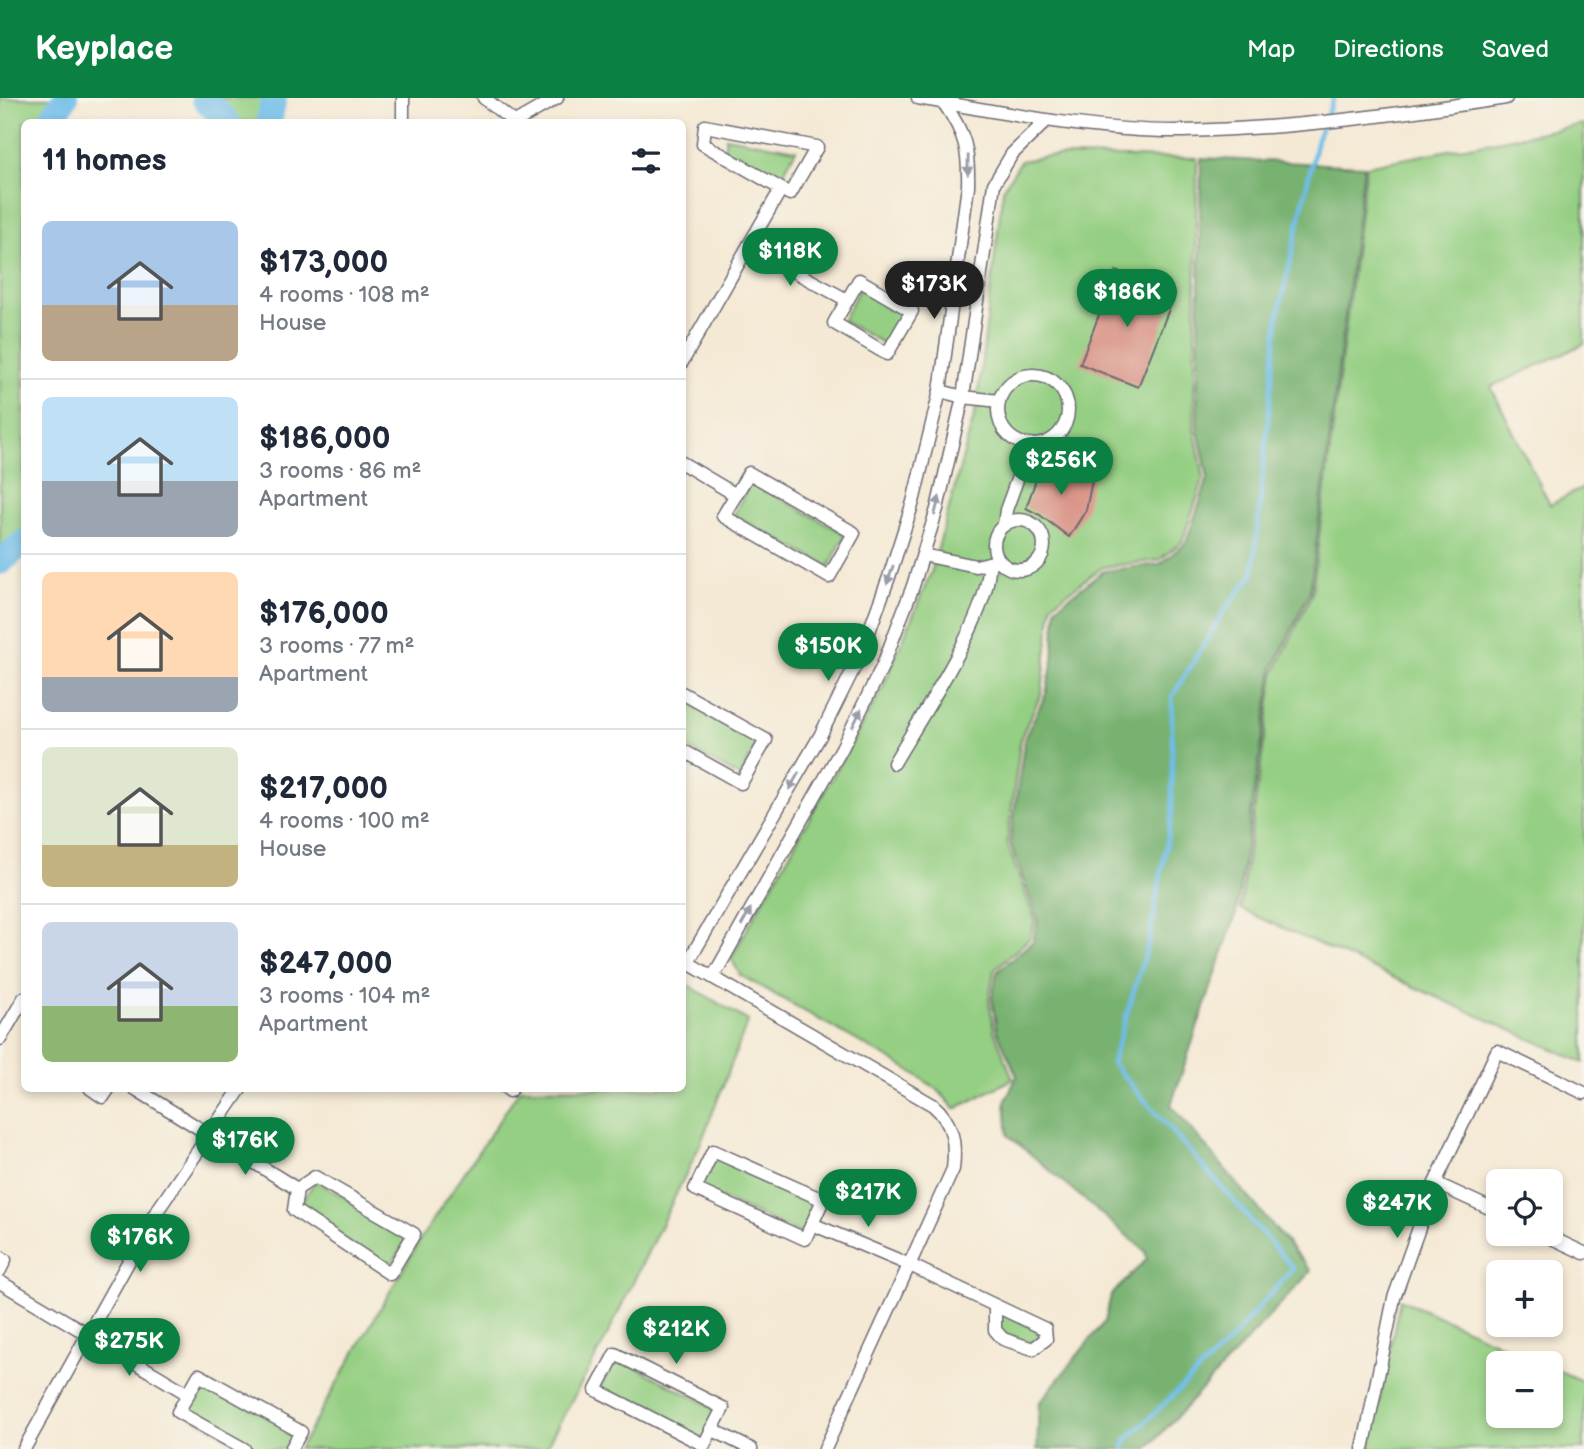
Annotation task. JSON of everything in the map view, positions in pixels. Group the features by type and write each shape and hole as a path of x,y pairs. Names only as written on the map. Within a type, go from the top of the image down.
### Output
{"street":[{"path":"403,98 403,119"},
{"path":"484,98 510,119"},
{"path":"519,119 557,98"},
{"path":"918,98 1046,121 1180,131 1359,120 1506,98"},
{"path":"686,959 820,736 860,656 913,502 940,391 963,228 969,154 960,127 944,103"},
{"path":"713,977 842,748 883,666 937,509 963,397 994,184 1012,154 1046,121"},
{"path":"705,127 817,147 790,194 781,189 703,144 705,127"},
{"path":"688,339 749,247 781,189"},
{"path":"963,228 987,228"},
{"path":"749,247 847,300"},
{"path":"859,281 912,311 887,354 834,323 847,300 859,281"},
{"path":"955,293 977,297"},
{"path":"1029,375 1049,378 1065,394 1068,415 1059,434 1050,440 1030,444 1020,442 1004,430 998,411 999,401 1010,383 1029,375"},
{"path":"940,391 999,401"},
{"path":"894,763 968,631 990,578 994,562 994,539 1004,525 1006,510 1030,444"},
{"path":"686,465 736,495"},
{"path":"749,473 854,533 829,577 723,516 736,495 749,473"},
{"path":"922,555 950,563 976,566 994,562 1009,568 1026,570 1040,560 1045,545 1040,530 1019,520 1004,525"},
{"path":"686,695 766,740 741,783 686,752"},
{"path":"686,962 933,1105 945,1115 956,1147 953,1168 825,1449"},
{"path":"0,1039 21,1003"},
{"path":"1363,1449 1394,1298 1435,1183 1497,1051 1584,1093"},
{"path":"140,1092 298,1189"},
{"path":"24,1449 155,1214 238,1092"},
{"path":"713,1151 823,1200 812,1224 805,1238 695,1189 713,1151"},
{"path":"316,1177 414,1234 390,1274 294,1210 298,1189 316,1177"},
{"path":"1435,1183 1486,1206"},
{"path":"812,1224 910,1265 995,1307"},
{"path":"1563,1243 1584,1253"},
{"path":"0,1257 5,1260 0,1269"},
{"path":"0,1282 188,1394"},
{"path":"615,1354 723,1408 712,1429 704,1444 596,1390 615,1354"},
{"path":"244,1449 178,1412 199,1375 301,1432 291,1449"},
{"path":"712,1429 751,1449"}],"green space":[{"path":"0,98 65,98 52,119 21,119 21,544 0,562"},
{"path":"204,98 274,98 270,119 224,119"},
{"path":"1584,124 1584,344 1491,387 1550,505 1584,487 1584,1063 1240,909 1274,674 1312,593 1366,166"},
{"path":"726,137 796,150 780,180 724,149"},
{"path":"1049,156 1197,158 1194,428 1204,478 1182,542 1159,560 1103,567 1052,604 1042,692 1021,737 1007,844 1035,920 1030,938 994,970 989,1000 994,1031 1013,1079 955,1109 938,1090 911,1071 740,975 731,958 883,687 932,570 976,409 1003,189 1021,161"},
{"path":"1201,158 1364,166 1310,591 1273,669 1236,914 1171,1105 1311,1271 1147,1449 1037,1449 1039,1403 1105,1321 1111,1295 1147,1259 1145,1251 1008,1135 1005,1102 1017,1076 997,1031 992,999 997,972 1033,941 1038,920 1010,843 1025,737 1046,694 1053,660 1056,607 1104,571 1160,564 1186,543 1208,478 1197,426"},
{"path":"860,287 905,312 886,345 842,321"},
{"path":"751,483 846,534 829,567 733,515"},
{"path":"686,701 758,741 740,777 686,747"},
{"path":"686,984 748,1021 700,1145 603,1344 545,1449 299,1449 421,1238 518,1092 686,1092"},
{"path":"714,1154 819,1201 804,1235 698,1188"},
{"path":"316,1181 409,1235 389,1270 296,1208"},
{"path":"1400,1299 1515,1351 1486,1351 1486,1428 1563,1428 1563,1372 1584,1382 1584,1449 1370,1449"},
{"path":"998,1311 1042,1331 1037,1345 999,1333"},
{"path":"616,1357 718,1410 703,1441 600,1388"},
{"path":"200,1379 297,1433 288,1449 250,1449 181,1411"}],"building":[{"path":"1116,271 1175,294 1138,387 1080,364"},
{"path":"1041,466 1058,472 1094,471 1086,510 1069,537 1026,508"}],"waterway":[{"path":"52,119 65,98"},
{"path":"204,98 224,119"},
{"path":"270,119 274,98"},
{"path":"1124,1449 1126,1440 1228,1343 1293,1268 1112,1063 1149,941 1172,813 1172,697 1224,611 1253,574 1278,317 1317,139 1334,98"},
{"path":"0,562 21,544"}]}
